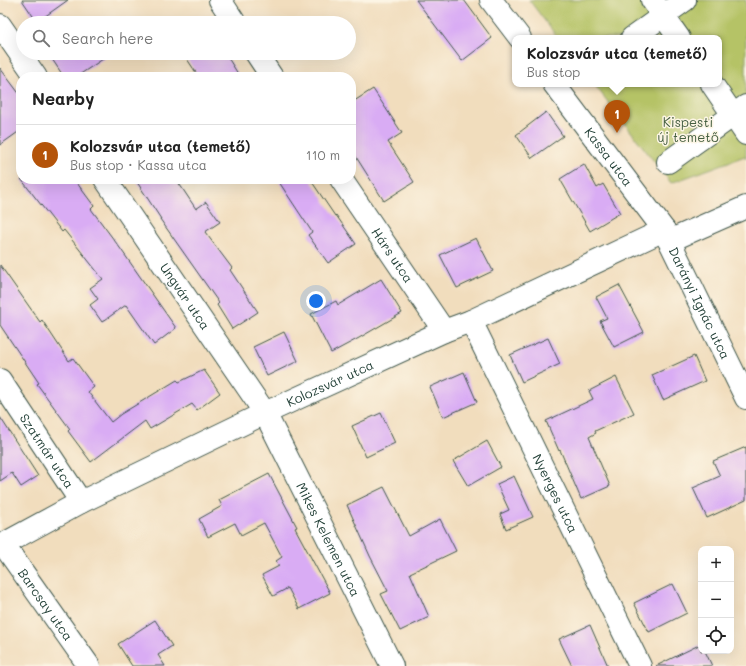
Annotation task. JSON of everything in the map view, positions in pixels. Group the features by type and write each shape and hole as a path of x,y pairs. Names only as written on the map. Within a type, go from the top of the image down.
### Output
{"street":[{"path":"220,0 230,16"},
{"path":"491,0 518,35"},
{"path":"634,35 657,8 685,0"},
{"path":"657,8 677,35"},
{"path":"0,25 16,48"},
{"path":"24,60 33,72"},
{"path":"261,60 269,72"},
{"name":"Kassa utca","path":"556,87 666,236"},
{"path":"715,87 740,111 746,134"},
{"path":"668,162 740,111"},
{"name":"Ungvár utca","path":"108,184 265,413"},
{"name":"Hárs utca","path":"344,184 444,331"},
{"name":"Kolozsvár utca","path":"1,545 81,502 265,413 444,331 471,321 666,236 746,207"},
{"name":"Darányi Ignác utca","path":"666,236 746,398"},
{"name":"Nyerges utca","path":"471,321 640,666"},
{"name":"Szatmár utca","path":"0,380 81,502"},
{"name":"Mikes Kelemen utca","path":"265,413 392,666"},
{"name":"Barcsay utca","path":"1,545 89,666"}],"green space":[{"name":"Kispesti új temető","path":"529,0 746,0 746,158 745,156 671,183 596,87 722,87 722,35 556,35"}],"building":[{"path":"22,0 68,0 45,16 33,16"},
{"path":"416,0 464,0 492,38 462,61"},
{"path":"53,60 102,60 84,72 61,72"},
{"path":"188,60 229,60 237,72 196,72"},
{"path":"0,68 16,89 16,134 0,145"},
{"path":"373,89 402,133 388,142 414,182 384,201 356,157 356,100"},
{"path":"546,112 563,136 532,158 516,135"},
{"path":"584,164 597,188 603,184 620,213 590,231 560,179"},
{"path":"25,184 78,184 94,206 91,209 176,328 154,345 126,305 102,322 90,305 98,299 90,288 103,279 64,230 62,232"},
{"path":"138,184 179,184 196,209 206,202 220,222 205,232 232,268 230,270 258,312 232,329 217,305 219,303"},
{"path":"280,184 313,184 356,244 328,263 308,235 312,232"},
{"path":"476,238 493,271 457,288 440,255"},
{"path":"0,265 40,322 42,320 69,361 73,358 94,387 88,392 111,422 121,414 177,380 179,382 204,370 220,393 197,410 192,404 150,429 145,421 91,462 68,431 70,429 37,384 39,383 0,325"},
{"path":"381,279 402,313 331,353 311,314 336,301 338,305"},
{"path":"619,285 644,332 614,347 600,321 607,318 596,297"},
{"path":"284,332 298,361 267,376 253,347"},
{"path":"548,338 560,364 522,382 510,355"},
{"path":"694,356 705,381 663,400 652,375"},
{"path":"464,372 477,402 443,417 430,387"},
{"path":"616,377 634,413 595,431 596,433 589,437 610,486 581,499 546,421 593,399 589,391"},
{"path":"381,413 395,443 366,457 352,426"},
{"path":"0,417 38,476 21,487 12,473 0,481"},
{"path":"487,441 501,467 468,486 453,461"},
{"path":"746,447 746,500 707,518 693,488 720,476 713,461"},
{"path":"269,474 297,527 295,528 330,593 299,609 288,588 273,596 262,575 279,566 276,561 282,557 264,523 241,535 235,523 208,537 199,519 222,506 219,500"},
{"path":"514,476 533,517 506,529 500,514 509,510 497,484"},
{"path":"384,487 409,536 440,519 456,551 410,573 429,617 400,631 381,594 388,591 347,505"},
{"path":"673,584 687,613 649,632 634,603"},
{"path":"155,620 172,646 158,655 165,666 132,666 118,644"},
{"path":"590,625 608,666 572,666 559,639"},
{"path":"698,645 698,654 706,654 712,666 656,666"}],"place":[{"name":"Kolozsvár utca (temető)","path":"617,133"}]}
